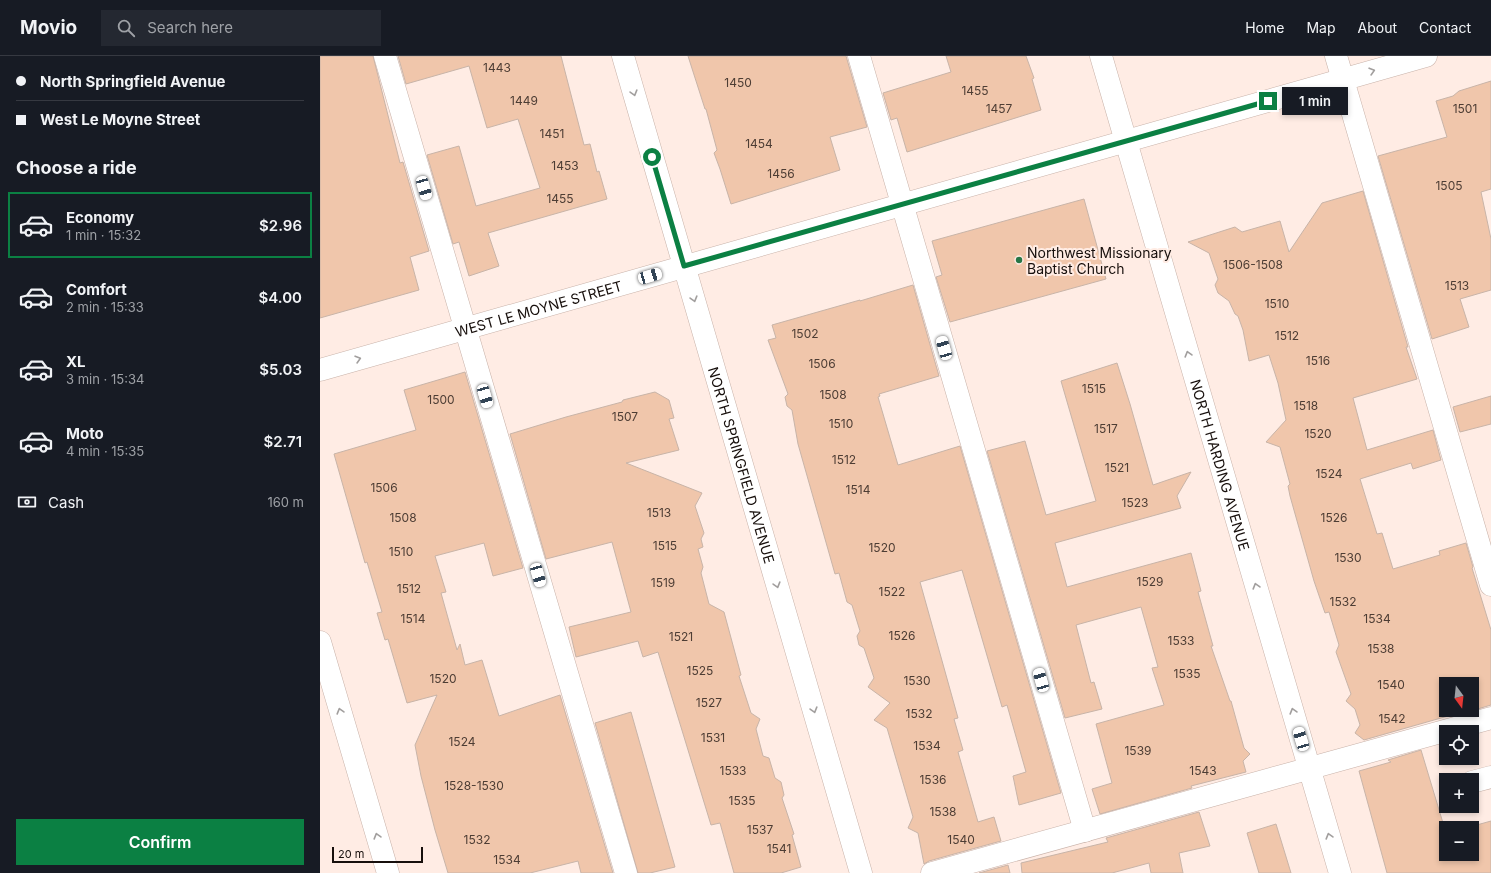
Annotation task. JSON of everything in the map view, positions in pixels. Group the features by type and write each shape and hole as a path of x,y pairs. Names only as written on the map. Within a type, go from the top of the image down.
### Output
{"street":[{"path":"385,56 626,873"},
{"name":"NORTH SPRINGFIELD AVENUE","path":"623,56 862,873"},
{"path":"859,56 1085,831"},
{"name":"NORTH HARDING AVENUE","path":"1101,56 1340,873"},
{"path":"1336,56 1491,585"},
{"name":"WEST LE MOYNE STREET","path":"320,370 1426,56"},
{"path":"320,642 388,873"},
{"path":"932,873 1491,718"},
{"path":"1479,780 1491,776"}],"building":[{"path":"320,56 373,56 400,163 403,162 429,251 410,257 419,290 320,318"},
{"path":"398,56 561,56 584,145 590,144 597,172 599,171 607,199 488,233 499,266 469,276 459,242 453,244 427,155 459,146 476,206 540,188 518,119 487,128 469,66 406,84"},
{"path":"688,56 846,56 867,127 830,137 840,170 731,204 714,153 717,150 706,109"},
{"path":"946,56 1026,56 1034,78 1032,79 1041,110 907,152 897,118 891,120 883,93 951,72"},
{"path":"1491,81 1491,189 1481,192 1491,239 1491,290 1460,299 1469,327 1432,339 1378,156 1447,137 1436,101 1453,96 1459,91"},
{"path":"1363,191 1408,347 1406,347 1417,379 1353,398 1367,450 1433,430 1441,460 1413,469 1411,463 1360,479 1377,534 1382,533 1393,569 1440,555 1439,551 1466,543 1491,630 1491,705 1479,709 1479,677 1439,677 1439,717 1444,717 1364,740 1355,733 1360,725 1355,709 1346,701 1351,694 1336,652 1339,645 1329,612 1325,613 1314,581 1290,496 1288,486 1290,484 1280,447 1266,442 1286,420 1278,383 1269,355 1249,361 1243,330 1238,316 1235,314 1229,301 1218,293 1215,285 1218,279 1209,253 1188,242 1235,227 1242,232 1280,221 1289,252 1322,203"},
{"name":"Northwest Missionary Baptist Church","path":"1084,199 1106,279 950,322 936,277 942,275 932,241"},
{"path":"913,285 939,376 879,394 880,396 878,397 898,465 960,446 1061,793 1019,805 1013,776 1026,772 1007,705 1002,707 962,570 920,582 958,718 954,719 963,750 958,752 978,822 994,817 1001,841 929,861 924,864 918,833 908,828 913,817 887,728 874,720 890,703 868,687 874,678 864,648 859,645 857,636 860,631 852,605 847,602 839,573 835,574 798,444 792,410 787,406 785,397 788,394 768,340 776,338 772,325"},
{"path":"1117,363 1153,485 1191,472 1177,496 1181,508 1055,543 1067,587 1191,553 1201,591 1198,592 1213,646 1211,646 1231,701 1244,748 1250,754 1243,761 1246,772 1191,786 1192,788 1100,814 1092,789 1112,783 1096,724 1164,705 1152,668 1158,667 1141,607 1076,625 1091,683 1094,682 1102,709 1065,718 987,451 1025,441 1046,515 1096,501 1061,381"},
{"path":"465,372 523,568 493,576 484,543 435,556 446,592 441,593 457,650 460,644 465,665 482,660 499,716 560,695 613,873 581,873 578,861 530,873 448,873 435,830 421,776 415,745 437,695 407,703 388,639 385,640 377,613 382,612 367,562 365,563 334,454 416,430 404,390"},
{"path":"655,392 669,400 674,418 669,419 679,450 626,463 702,493 695,506 704,533 701,539 703,547 698,549 703,567 701,573 709,604 724,612 741,675 739,676 751,713 760,719 756,729 763,756 769,758 775,778 781,782 784,795 782,798 794,834 792,835 801,867 781,873 734,873 720,823 711,825 658,652 643,657 638,641 576,657 569,627 631,612 612,542 546,559 510,434 622,402 623,400"},
{"path":"1491,396 1491,424 1460,432 1453,407"},
{"path":"631,712 675,867 650,873 638,873 595,723"},
{"path":"1421,750 1442,821 1439,821 1439,861 1479,861 1479,824 1491,821 1491,873 1387,873 1359,771 1391,762 1388,760"},
{"path":"1199,812 1210,846 1179,853 1183,873 1151,873 1149,863 1112,873 1022,873 1021,863 1108,842 1106,838"},
{"path":"1276,824 1291,873 1259,873 1247,833"},
{"path":"1008,865 1010,873 979,873"}],"place":[{"name":"Northwest Missionary Baptist Church","path":"1019,260"}],"route":[{"path":"652,157 684,266 1268,101"}]}
